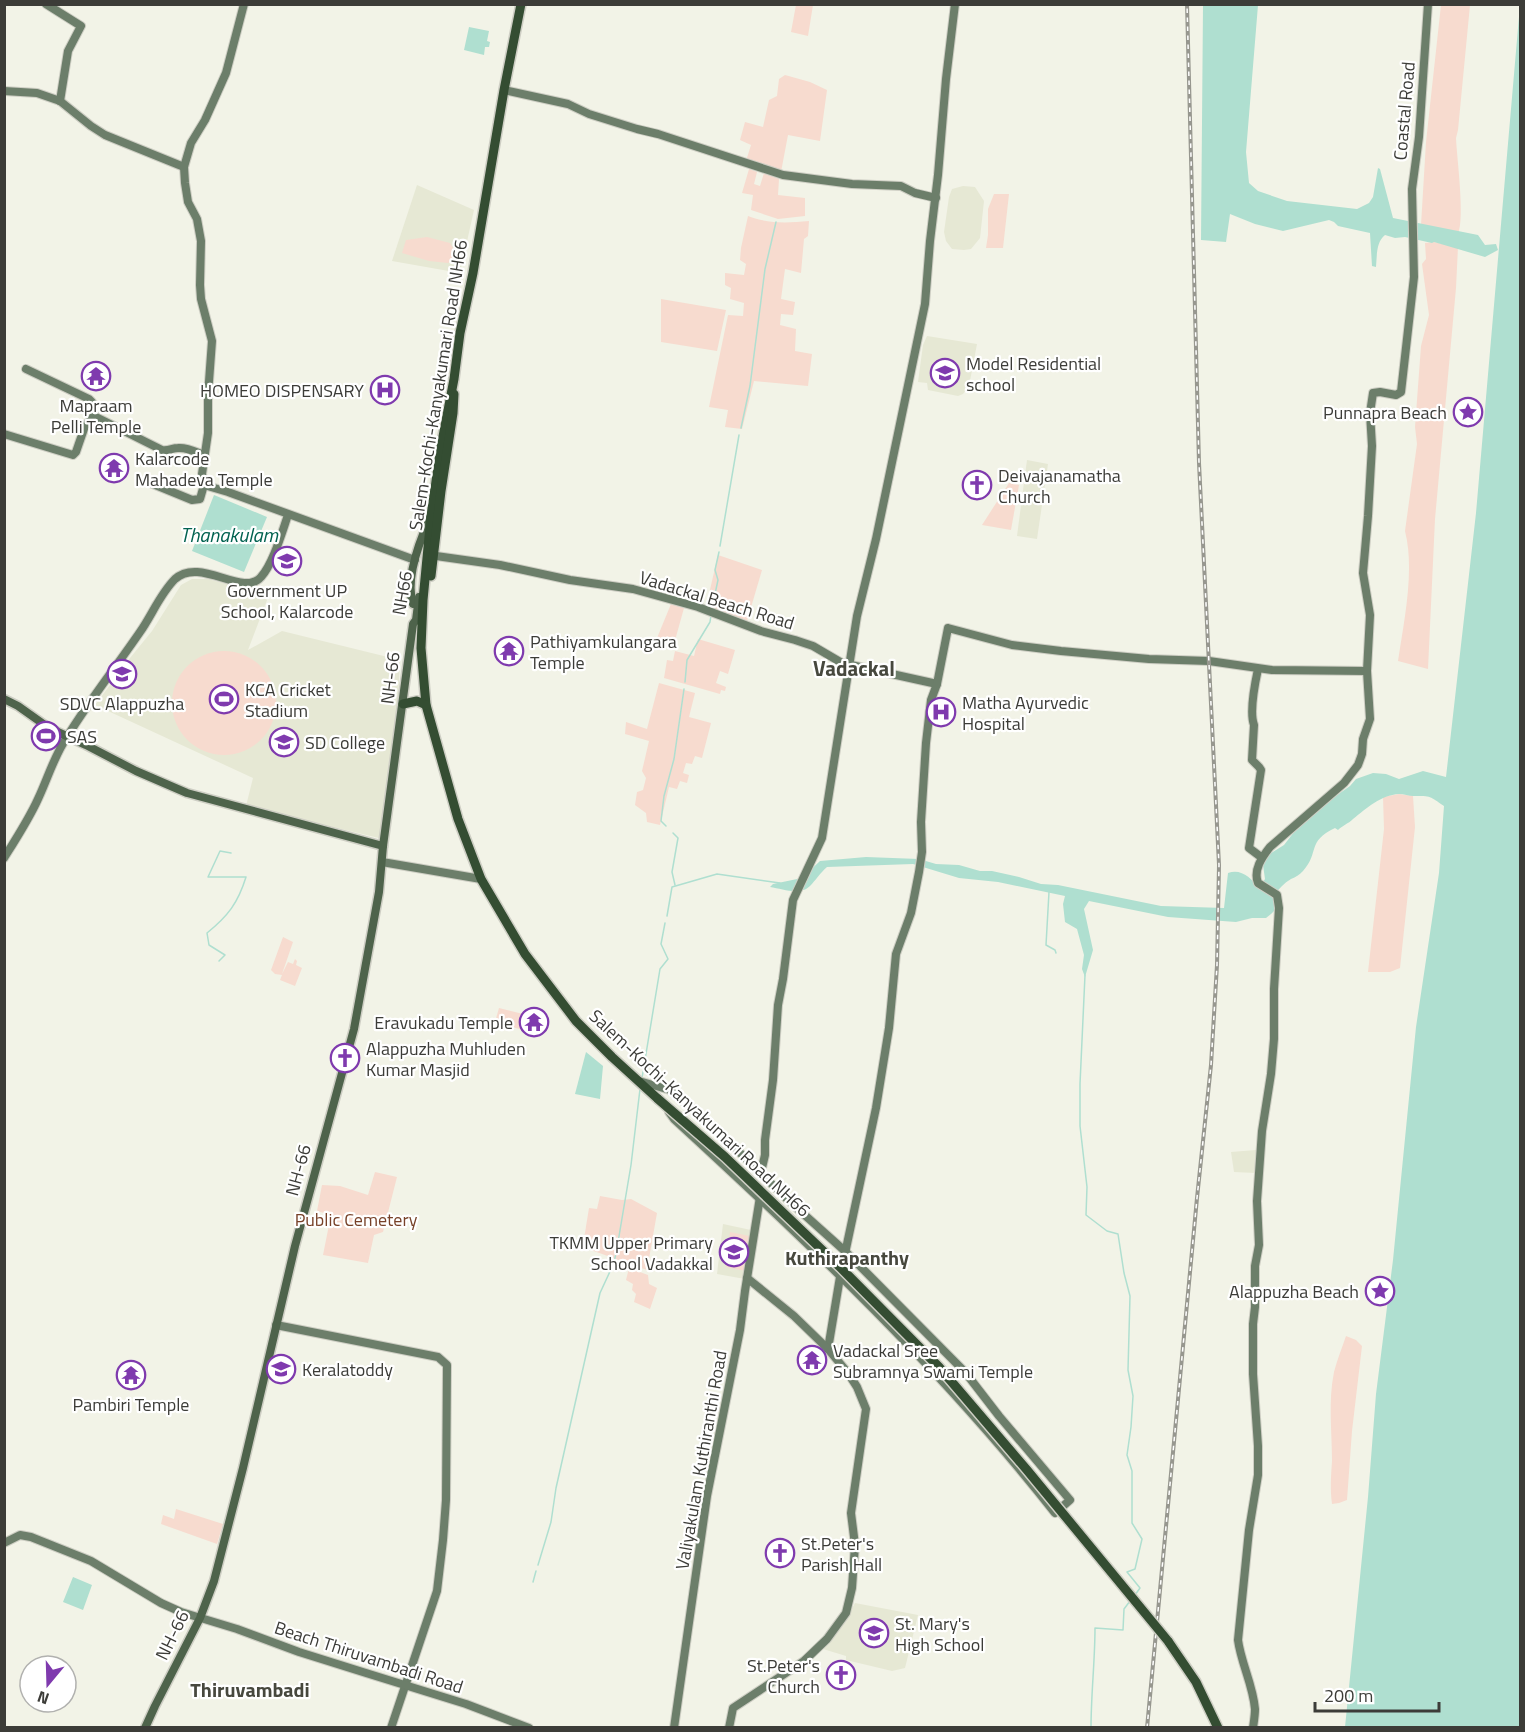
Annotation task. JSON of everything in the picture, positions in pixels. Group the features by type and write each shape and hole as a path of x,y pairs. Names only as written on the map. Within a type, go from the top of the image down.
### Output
{"highway":[{"name":"Salem-Kochi-Kanyakumari Road NH66","path":"521,4 473,273 460,333 425,558 422,648 426,705 458,819 481,879 525,954 586,1032 725,1157 850,1277 939,1367 1168,1641 1196,1682 1218,1728"},
{"name":"NH66","path":"432,724 426,629 425,558 453,413 454,379"},
{"path":"403,704 417,701 426,705"}],"main road":[{"path":"46,4 81,26 68,51 60,101"},
{"path":"148,482 192,500 200,499 204,485 202,474 208,433 212,341 201,298 201,241 197,219 188,202 184,167 191,143 205,120 225,73 244,4"},
{"path":"761,1172 773,1080 778,1005 793,900 822,838 857,616 876,539 925,304 955,4"},
{"name":"Coastal Road","path":"1367,671 1370,615 1363,573 1372,446 1370,413 1373,393 1396,395 1401,392 1414,277 1412,189 1419,137 1428,4"},
{"path":"504,90 568,104 590,114 783,175 852,184 901,186 915,193 936,198"},
{"path":"4,91 38,93 60,101 105,135 184,167"},
{"path":"27,369 89,399 92,402 94,416"},
{"path":"94,416 162,450 179,447 204,455"},
{"path":"4,434 73,455 85,426 94,416"},
{"name":"Vadackal Beach Road","path":"204,485 288,515 425,558 500,565 570,580 633,588 813,646 842,663 937,684"},
{"path":"4,858 33,810 54,759 67,736 146,624 166,589 177,577 198,571 242,583 255,582 263,575 274,553 288,515"},
{"path":"413,624 411,620 419,565 425,558 420,539 431,516"},
{"name":"NH66","path":"412,639 425,558"},
{"path":"828,1348 840,1277 876,1107 889,1028 896,954 911,913 919,872 922,852 921,822 926,743 931,700 937,684 948,628 1012,645 1097,654 1209,661 1258,669 1367,671 1370,719 1363,739 1359,765 1344,783 1270,846 1261,857 1256,876 1258,883 1277,896 1280,908 1274,999 1274,1039 1262,1131 1257,1202 1259,1245 1255,1266 1253,1374 1258,1475 1238,1640 1255,1710 1253,1728"},
{"name":"NH-66","path":"145,1728 200,1618 220,1559 295,1246 354,1029 374,924 412,639"},
{"path":"1258,669 1253,706 1252,760 1261,770 1249,848 1261,857"},
{"path":"4,699 49,728 136,771 187,793 383,846"},
{"path":"382,862 481,879"},
{"path":"639,1081 670,1090 724,1137 789,1201 846,1252 965,1372 1070,1500 1055,1513 965,1405 876,1311 760,1197 674,1119 658,1099"},
{"name":"Valiyakulam Kuthiranthi Road","path":"674,1728 707,1496 740,1330 760,1197"},
{"path":"729,1728 733,1708 804,1661 827,1639 846,1612 852,1588 855,1545 851,1513 866,1409 857,1387 828,1348 794,1316 747,1278"},
{"path":"276,1325 438,1357 447,1365 446,1500 437,1591 391,1728"},
{"name":"Beach Thiruvambadi Road","path":"4,1543 20,1535 31,1537 91,1561 161,1603 200,1618 305,1654 466,1704 529,1728"}],"shaded area":[{"path":"417,185 474,210 460,273 392,261"},
{"path":"963,186 975,187 984,201 980,238 971,249 964,250 952,249 946,241 944,232 952,189"},
{"name":"Model Residential school","path":"927,336 977,344 969,386 963,394 958,396 928,390 927,383 918,382 923,345"},
{"path":"1027,460 1048,464 1037,539 1017,536"},
{"name":"Government UP School, Kalarcode","path":"281,552 298,554 294,574 273,568"},
{"name":"SD College","path":"192,579 208,579 248,590 253,587 269,595 248,650 282,631 400,660 398,701 383,839 246,806 253,778 95,705 152,631 181,585"},
{"path":"1256,1150 1256,1173 1234,1172 1231,1152"},
{"name":"TKMM Upper Primary School Vadakkal","path":"723,1224 751,1230 745,1279 717,1274"},
{"name":"St. Mary's High School","path":"855,1603 918,1615 905,1668 892,1671 846,1660 846,1656 823,1649 847,1618"}],"green space":[{"path":"796,5 813,5 808,36 791,32"},
{"path":"1441,5 1470,5 1456,138 1461,202 1458,234 1421,225 1426,142"},
{"path":"785,75 810,82 827,90 820,141 788,135 781,172 746,161 751,145 740,140 745,122 763,127 769,100 777,96 779,79"},
{"path":"749,169 757,172 754,184 760,186 764,173 779,179 778,195 805,198 805,216 778,219 751,210 753,195 742,193"},
{"path":"994,194 1009,194 1003,248 986,248 988,209"},
{"path":"748,216 778,222 809,221 808,236 804,239 801,273 785,269 781,299 795,302 793,315 781,314 780,325 796,329 795,351 812,354 808,386 754,381 742,429 725,427 728,410 709,407 728,315 743,316 744,303 730,299 731,288 725,285 725,273 744,275 746,264 740,260"},
{"path":"427,237 450,243 458,256 448,263 429,261 402,253 406,240"},
{"path":"1434,242 1458,247 1435,519 1428,669 1398,661 1409,579 1405,531 1417,444 1415,427 1421,346 1429,315 1422,264 1426,259 1425,243"},
{"path":"661,299 726,310 717,351 661,342"},
{"path":"1009,483 1019,485 1011,530 982,525"},
{"path":"718,555 762,570 747,621 706,607"},
{"path":"671,604 684,608 674,644 657,638"},
{"path":"698,639 735,650 728,674 720,671 716,683 726,687 725,691 721,690 720,694 664,678 667,660 673,661 675,651 694,656"},
{"name":"KCA Cricket Stadium","path":"224,651 244,655 261,666 272,683 276,703 272,723 261,740 244,751 224,755 204,751 187,740 176,723 172,703 176,683 187,666 204,655"},
{"path":"659,683 695,693 689,717 711,723 702,758 695,756 692,764 686,763 683,773 689,775 687,783 680,781 677,789 669,787 660,825 647,822 646,813 635,805 637,792 643,790 646,778 642,771 649,741 625,734 626,722 647,729"},
{"path":"1399,794 1413,796 1415,827 1400,968 1390,972 1368,972 1384,829 1383,797"},
{"path":"283,937 293,942 282,974 288,962 293,964 295,959 296,965 302,968 295,986 280,980 282,975 275,974 271,970"},
{"path":"499,1008 531,1016 529,1026 534,1027 533,1033 495,1022"},
{"name":"Public Cemetery","path":"375,1172 397,1177 383,1232 374,1235 368,1263 323,1255 331,1215 317,1211 322,1185 340,1186 368,1195"},
{"path":"600,1196 622,1200 631,1199 657,1213 647,1270 588,1249 583,1245 589,1208 597,1209"},
{"path":"730,1232 749,1236 746,1271 726,1267"},
{"path":"629,1268 648,1275 649,1284 657,1288 650,1309 634,1302 636,1294 632,1290 633,1284 626,1280"},
{"path":"1346,1336 1356,1340 1362,1346 1347,1500 1332,1504 1331,1394 1334,1372"},
{"path":"176,1509 223,1524 217,1544 161,1524 163,1515 174,1519"}],"water":[{"path":"1203,5 1258,5 1246,152 1249,183 1258,191 1287,201 1357,209 1369,203 1373,197 1378,168 1393,218 1478,235 1485,245 1496,244 1498,250 1485,257 1434,242 1385,235 1378,245 1376,267 1372,266 1370,233 1338,226 1329,220 1283,231 1255,224 1230,214 1226,242 1201,240"},
{"path":"1520,5 1520,1727 1345,1727 1376,1394 1393,1260 1416,1027 1439,873 1444,806 1433,798 1392,795 1374,803 1338,830 1335,828 1326,833 1320,838 1303,871 1286,882 1274,895 1278,907 1266,918 1252,918 1236,922 1168,917 1089,901 1084,909 1093,950 1085,977 1082,969 1084,955 1077,929 1065,922 1063,904 1065,896 998,882 959,878 913,864 827,867 810,886 801,891 770,887 773,884 802,878 820,861 866,857 919,859 936,864 959,865 980,871 992,871 1041,884 1058,885 1161,906 1224,908 1228,873 1241,873 1259,888 1265,879 1263,865 1268,855 1284,845 1294,832 1356,779 1373,773 1386,774 1399,779 1423,771 1446,777 1476,513"},
{"path":"469,27 489,31 487,41 490,42 489,47 485,47 484,55 464,50"},
{"name":"Thanakulam","path":"214,495 267,517 244,572 192,551"},
{"path":"586,1052 603,1066 600,1099 575,1094"},
{"path":"73,1577 92,1585 83,1610 63,1602"}],"waterway":[{"path":"741,428 750,386 765,269 776,222"},
{"path":"720,546 739,435"},
{"path":"712,608 718,580 715,570 719,552"},
{"path":"685,682 687,660 710,622 711,615"},
{"path":"666,826 661,821 664,796 674,759 684,689"},
{"path":"673,833 678,838 672,872 675,885"},
{"path":"219,961 225,955 209,945 207,933 231,908 246,877 208,877 220,851 231,853"},
{"path":"667,916 672,887 717,874 780,883"},
{"path":"1049,892 1046,945 1056,953"},
{"path":"642,1078 660,969 668,959 661,944 665,923"},
{"path":"1085,975 1080,1126 1087,1187 1086,1215 1107,1231 1118,1234 1130,1296 1128,1370 1133,1396 1127,1455 1132,1471 1132,1523 1142,1539 1135,1569 1127,1572 1140,1588 1135,1595"},
{"path":"538,1565 551,1522 556,1488 600,1293 616,1254 631,1165 640,1089"},
{"path":"533,1582 536,1571"},
{"path":"1091,1728 1095,1628 1123,1630 1124,1609 1130,1601"}],"railway":[{"path":"1147,1728 1211,1065 1217,965 1219,865 1199,463 1187,4"}],"place":[{"name":"Model Residential school","path":"945,373"},
{"name":"Mapraam Pelli Temple","path":"96,376"},
{"name":"HOMEO DISPENSARY","path":"385,390"},
{"name":"Punnapra Beach","path":"1468,412"},
{"name":"Kalarcode Mahadeva Temple","path":"114,468"},
{"name":"Deivajanamatha Church","path":"977,485"},
{"name":"Government UP School, Kalarcode","path":"287,561"},
{"name":"Pathiyamkulangara Temple","path":"509,651"},
{"name":"SDVC Alappuzha","path":"122,674"},
{"name":"KCA Cricket Stadium","path":"224,699"},
{"name":"Matha Ayurvedic Hospital","path":"941,712"},
{"name":"SAS","path":"46,736"},
{"name":"SD College","path":"284,742"},
{"name":"Eravukadu Temple","path":"534,1022"},
{"name":"Alappuzha Muhluden Kumar Masjid","path":"345,1058"},
{"name":"TKMM Upper Primary School Vadakkal","path":"734,1252"},
{"name":"Alappuzha Beach","path":"1380,1291"},
{"name":"Vadackal Sree Subramnya Swami Temple","path":"812,1360"},
{"name":"Keralatoddy","path":"281,1369"},
{"name":"Pambiri Temple","path":"131,1375"},
{"name":"St.Peter's Parish Hall","path":"780,1553"},
{"name":"St. Mary's High School","path":"874,1633"},
{"name":"St.Peter's Church","path":"841,1675"}],"district":[{"name":"Vadackal","path":"854,668"},
{"name":"Kuthirapanthy","path":"847,1257"},
{"name":"Thiruvambadi","path":"250,1689"}]}
